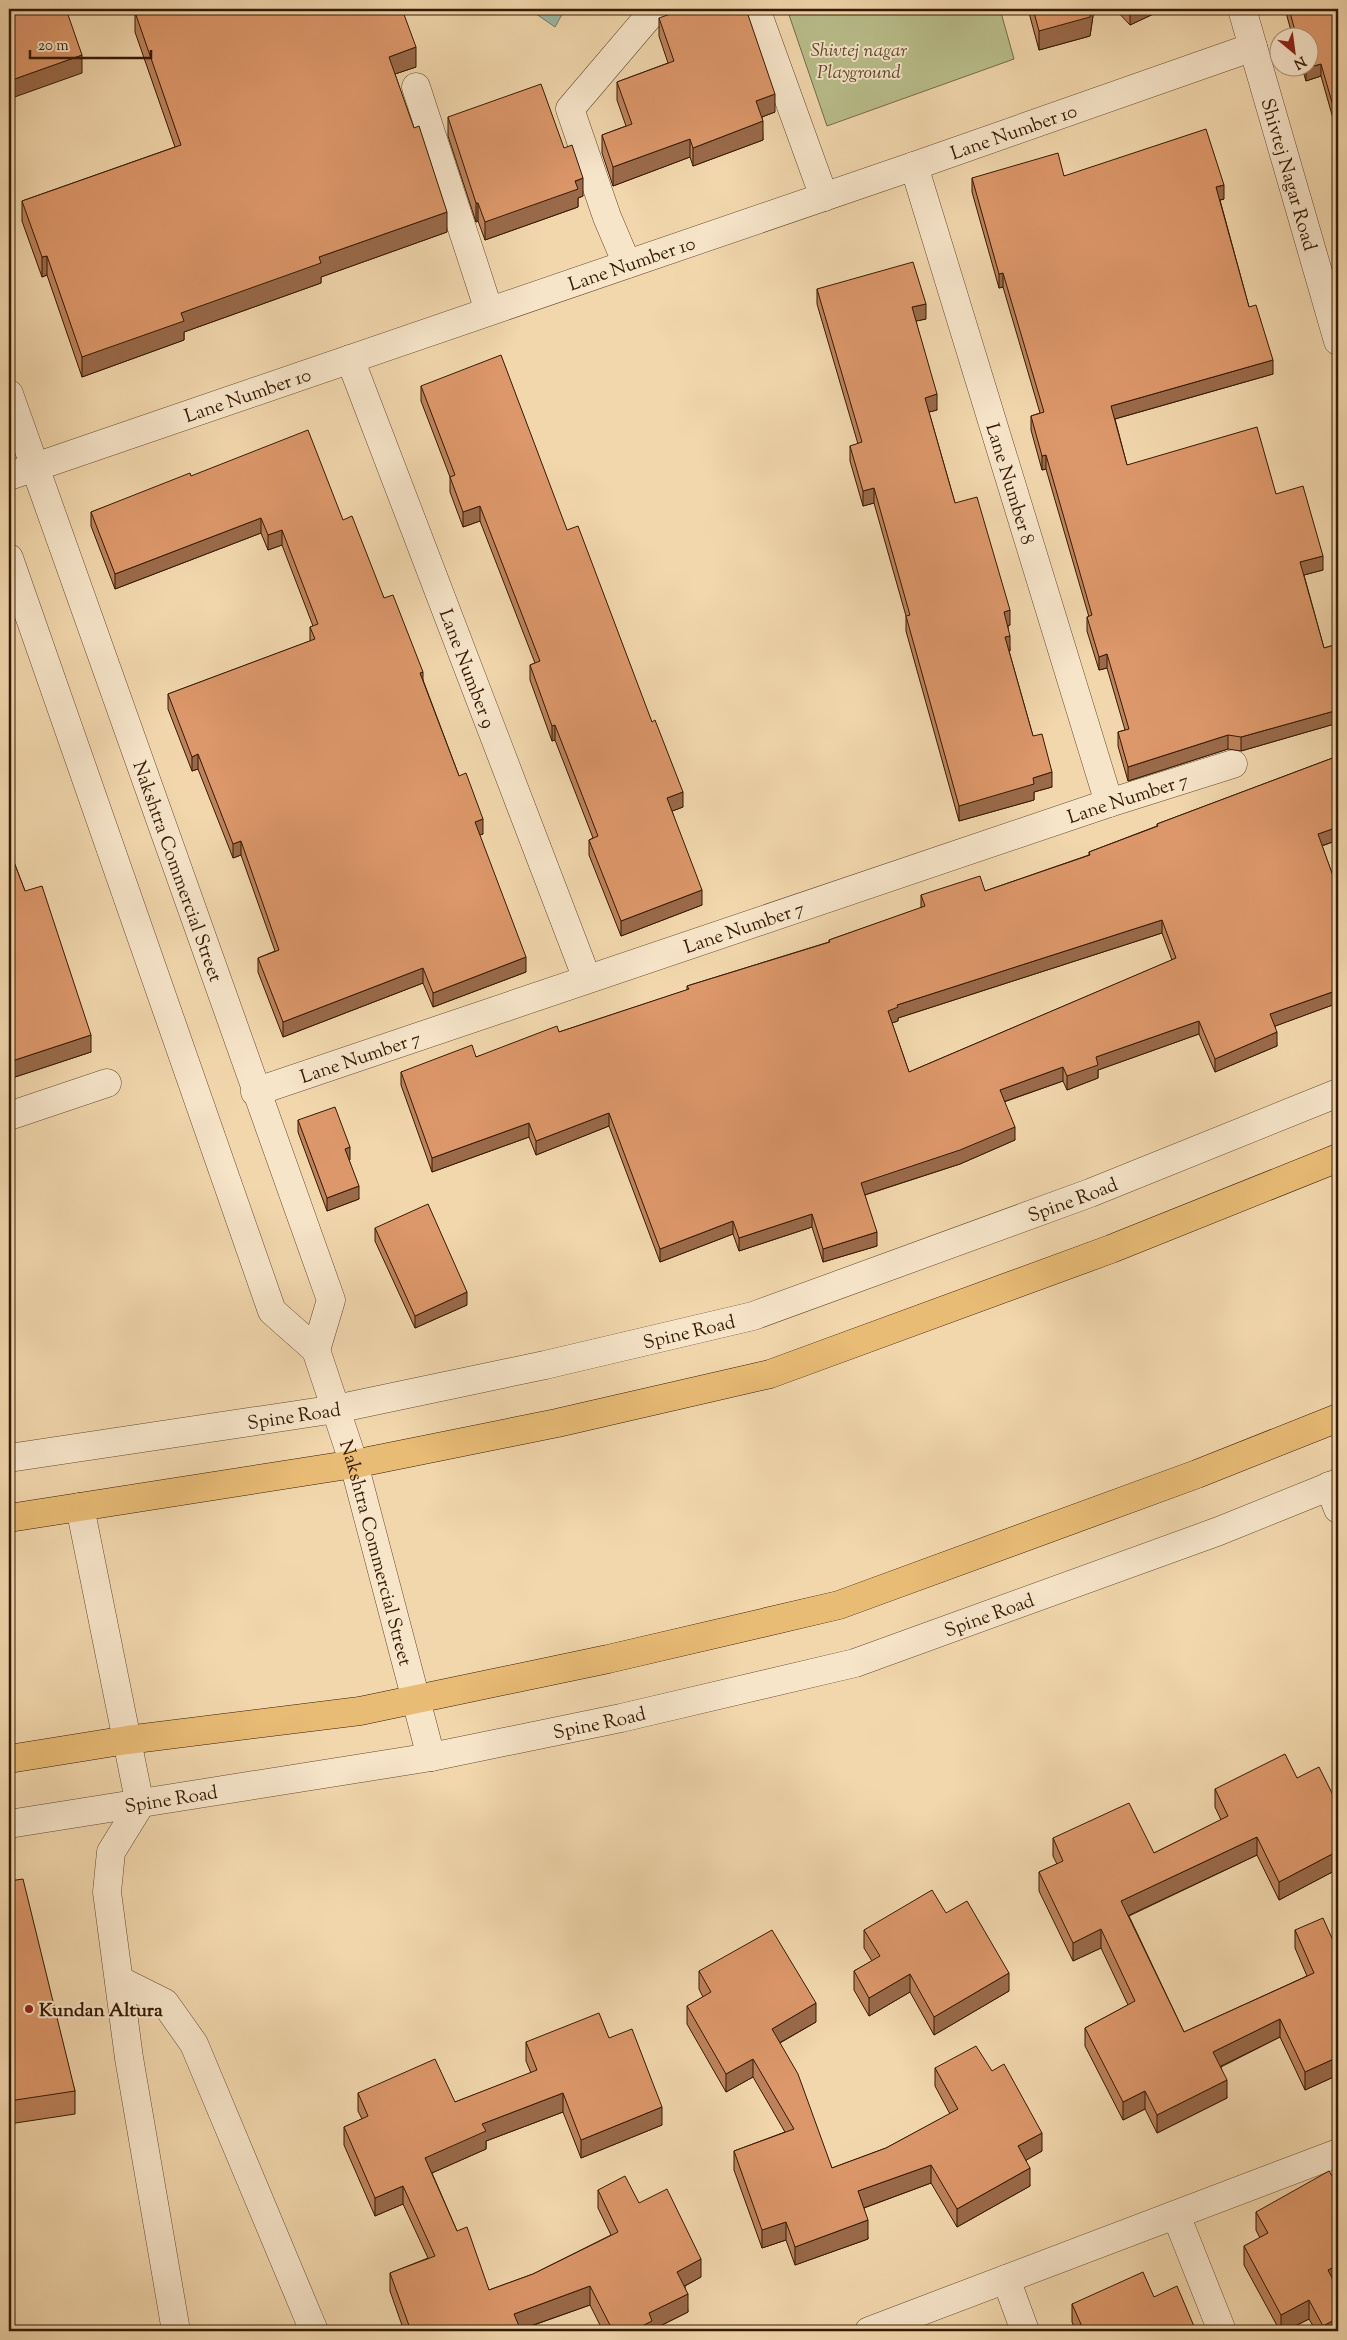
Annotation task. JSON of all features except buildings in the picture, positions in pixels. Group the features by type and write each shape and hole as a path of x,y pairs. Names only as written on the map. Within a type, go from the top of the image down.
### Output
{"main road":[{"path":"9,1518 354,1464 558,1423 770,1374 1111,1249 1338,1158"},
{"path":"9,1759 127,1740 360,1711 608,1659 838,1605 1197,1474 1338,1418"}],"street":[{"path":"627,264 608,217 570,109 655,9"},
{"path":"756,9 824,197"},
{"name":"Shivtej Nagar Road","path":"1242,9 1338,342"},
{"name":"Lane Number 10","path":"9,476 914,166 1253,47"},
{"path":"416,87 489,311"},
{"name":"Lane Number 8","path":"914,166 1108,803"},
{"name":"Lane Number 9","path":"350,359 587,979"},
{"name":"Nakshtra Commercial Street","path":"9,394 330,1300 316,1350"},
{"name":"Nakshtra Commercial Street","path":"9,558 272,1311 316,1350 354,1464 431,1756"},
{"name":"Lane Number 7","path":"255,1092 1108,803 1233,764"},
{"path":"9,1116 107,1083"},
{"name":"Spine Road","path":"9,1458 336,1409 545,1365 753,1316 1090,1193 1338,1093"},
{"name":"Spine Road","path":"9,1824 431,1756 621,1718 855,1663 1219,1530 1335,1492"},
{"path":"80,1507 140,1804 111,1852 107,1892 129,2058 176,2331"},
{"path":"119,1980 165,2004 194,2044 314,2331"},
{"path":"869,2331 1338,2153"},
{"path":"1176,2215 1222,2331"},
{"path":"1006,2279 1025,2331"}],"green space":[{"name":"Shivtej nagar Playground","path":"787,9 1000,9 1014,59 827,126"}],"shaded area":[{"path":"529,9 565,9 555,27"}],"place":[{"name":"Kundan Altura","path":"29,2009"}]}
